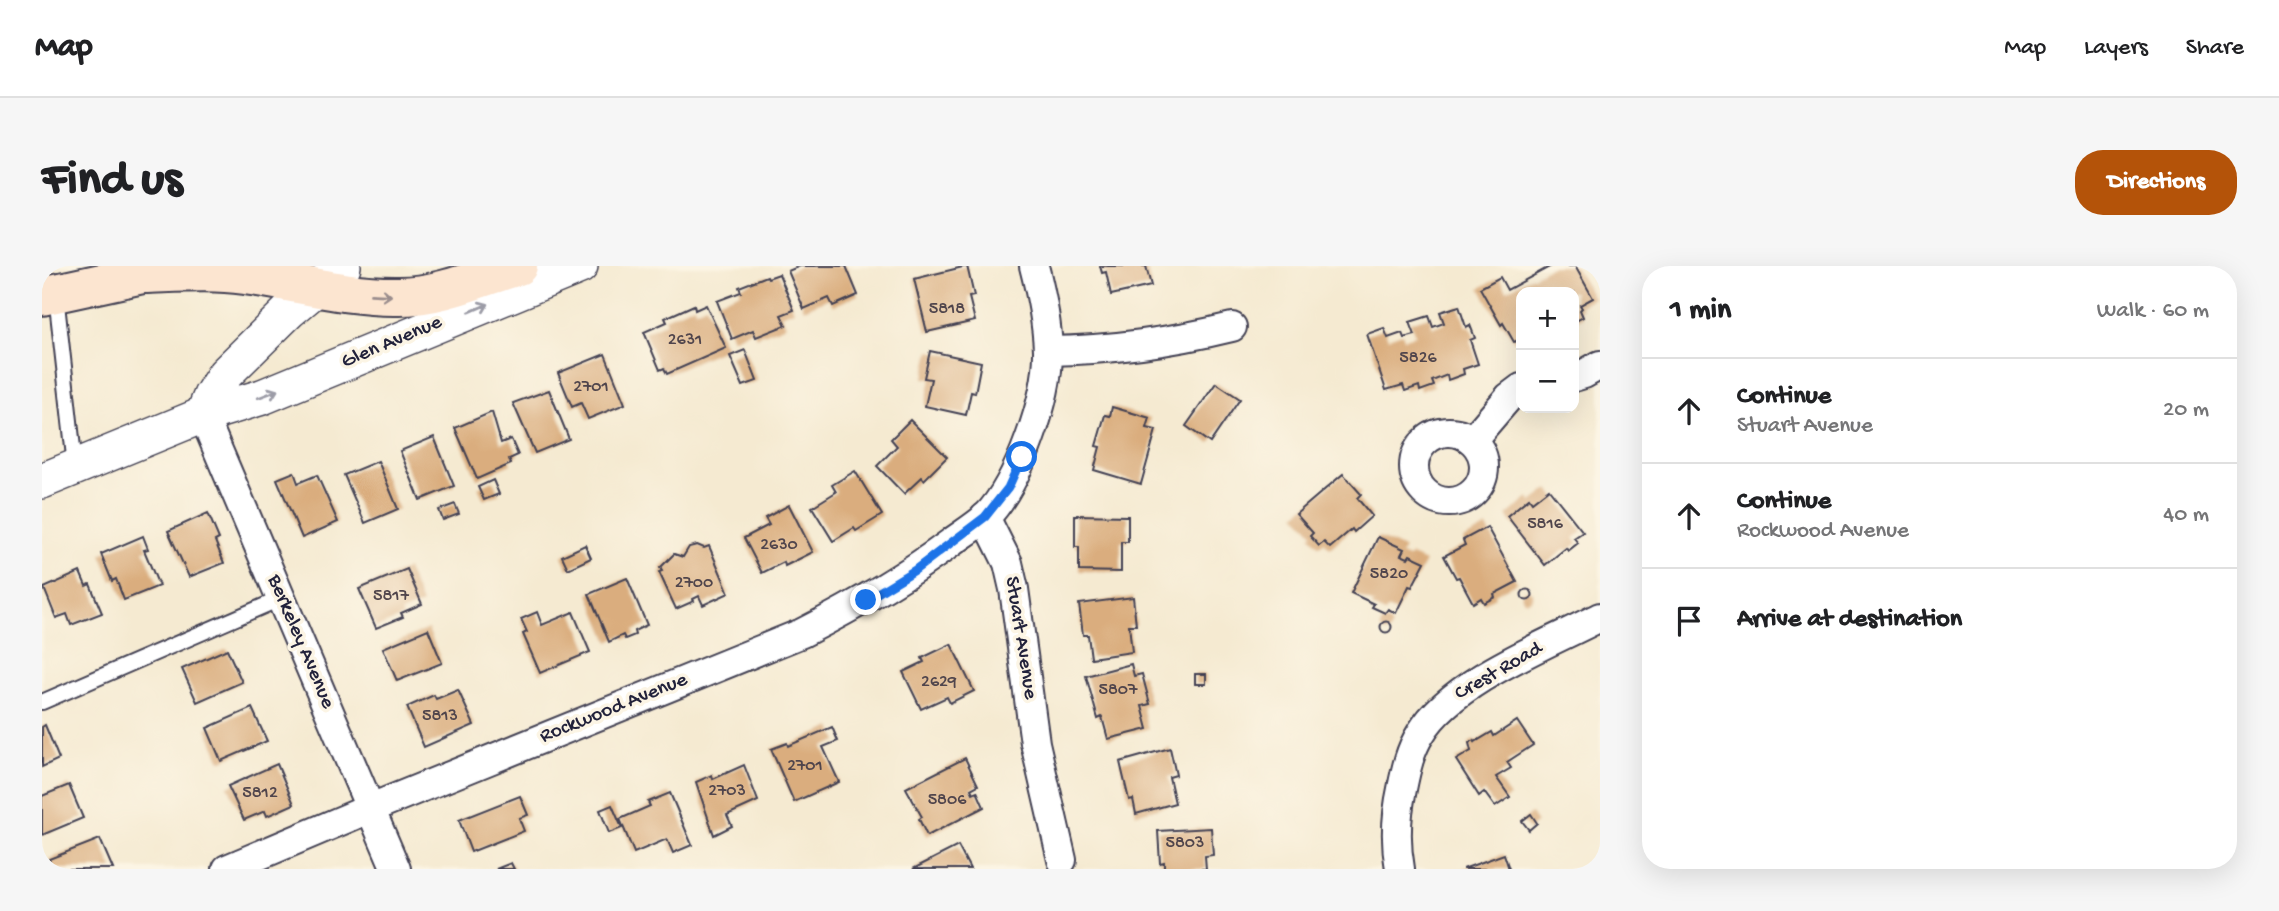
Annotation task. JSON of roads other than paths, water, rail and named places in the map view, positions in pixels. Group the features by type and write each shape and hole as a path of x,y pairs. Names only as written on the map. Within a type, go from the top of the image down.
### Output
{"main road":[{"path":"49,294 155,270 329,277 399,296 428,294 518,266"}],"street":[{"name":"Glen Avenue","path":"42,481 203,415 262,397 580,266"},
{"path":"985,517 1008,488 1022,457 1044,385 1048,351 1042,299 1034,266"},
{"path":"203,415 225,373 329,277"},
{"path":"1048,351 1132,347 1232,327"},
{"path":"1579,376 1600,365"},
{"path":"1473,439 1508,397 1516,391"},
{"name":"Berkeley Avenue","path":"203,415 396,869"},
{"name":"Rockwood Avenue","path":"227,869 802,633 866,600 915,570 985,517"},
{"name":"Stuart Avenue","path":"985,517 1008,563 1014,589 1035,743 1062,860"},
{"name":"Crest Road","path":"1400,869 1395,846 1398,803 1410,753 1421,732 1437,712 1462,689 1600,617"}],"lane":[{"path":"49,294 75,467"},
{"path":"42,702 282,598"}]}
